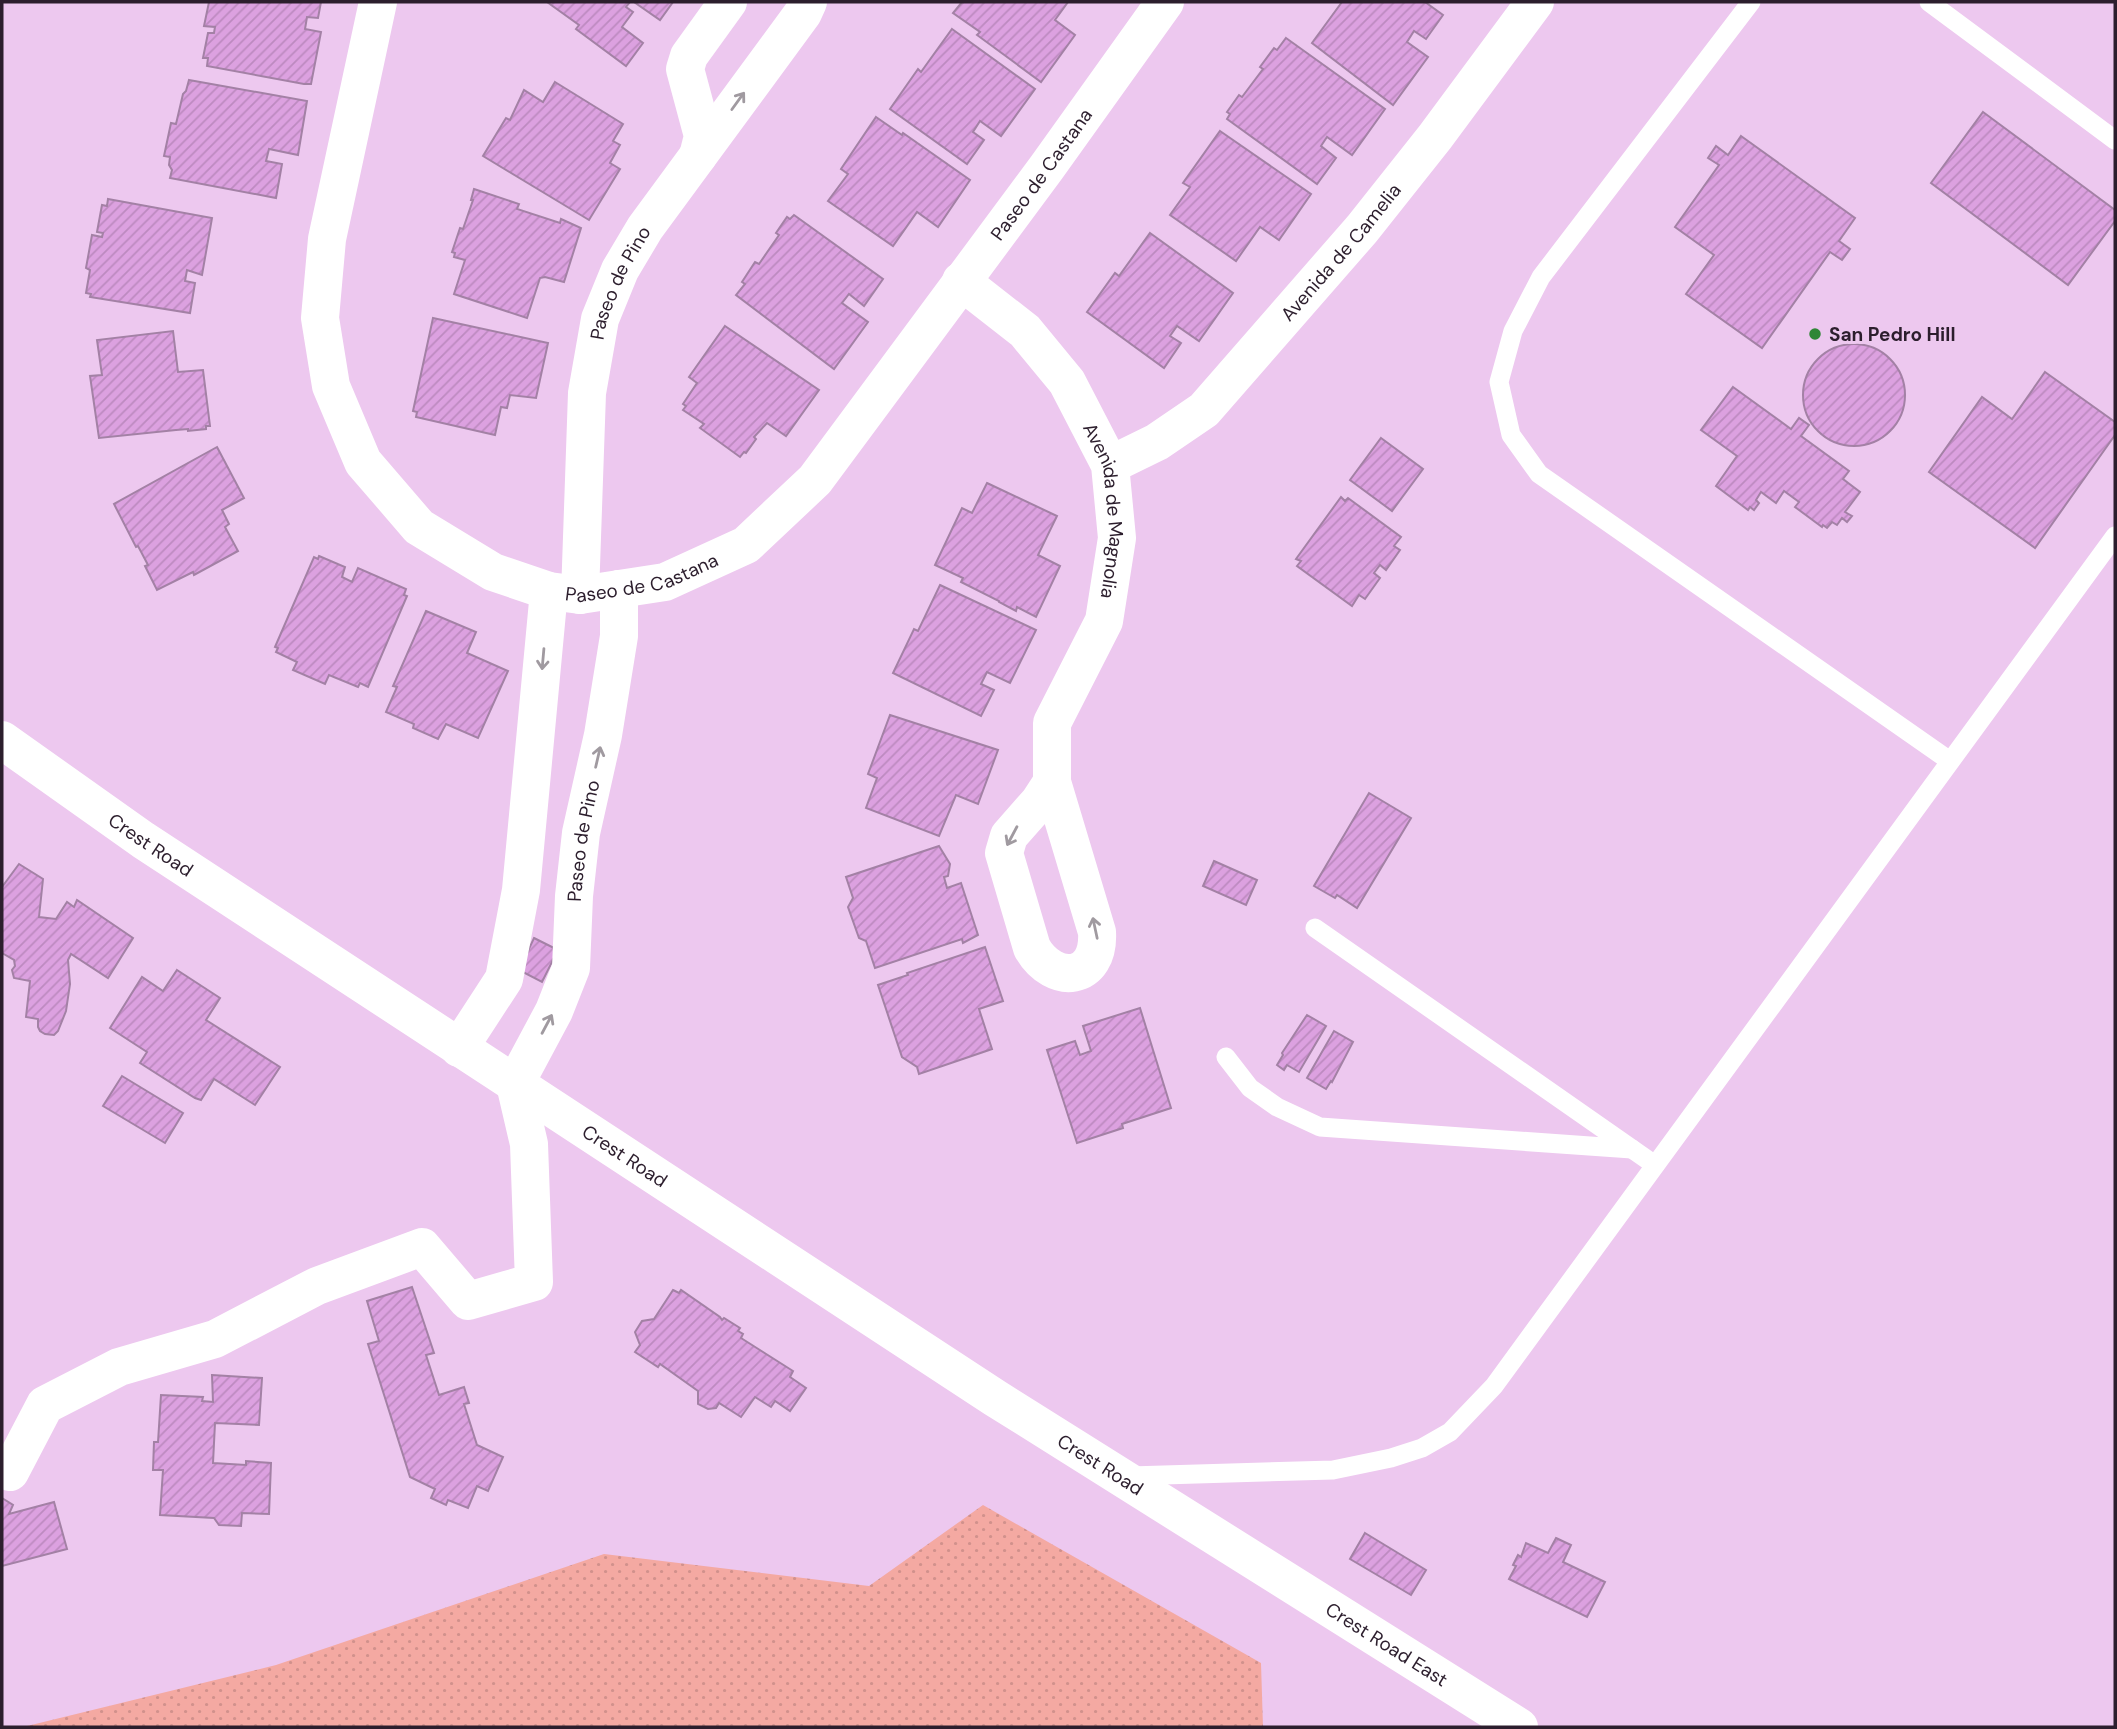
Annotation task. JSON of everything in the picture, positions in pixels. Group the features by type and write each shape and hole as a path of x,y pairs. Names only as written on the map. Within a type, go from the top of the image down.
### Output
{"street":[{"name":"Paseo de Castana","path":"378,2 327,239 320,318 331,386 363,462 419,527 493,572 565,593 665,582 746,545 815,480 1047,167 1148,10"},
{"path":"698,156 703,136 685,69 690,56 728,2"},
{"name":"Paseo de Pino","path":"459,1048 504,979 521,890 565,593 587,393 600,319 620,270 632,249 803,13 808,2"},
{"name":"Avenida de Camelia","path":"1110,465 1157,442 1204,410 1362,229 1435,137 1535,2"},
{"name":"Avenida de Magnolia","path":"961,281 1025,331 1067,382 1110,465 1117,538 1104,621 1052,723 1052,782"},
{"name":"Paseo de Pino","path":"515,1084 554,1011 571,968 574,896 581,833 603,735 619,636 619,589"},
{"name":"Crest Road","path":"2,740 143,840 459,1048 995,1398 1255,1559"},
{"path":"10,1472 45,1405 119,1367 215,1339 317,1286 422,1247 468,1301 534,1282 529,1143 515,1084"},
{"name":"Crest Road East","path":"1255,1559 1520,1727"}],"lane":[{"path":"1751,2 1541,277 1513,331 1499,382 1511,435 1539,474 1950,761"},
{"path":"1928,2 2115,140"},
{"path":"1122,1476 1334,1470 1391,1458 1422,1448 1450,1433 1494,1386 2115,536"},
{"path":"1315,928 1655,1165"},
{"path":"1226,1057 1250,1088 1277,1107 1320,1127 1632,1149"}],"shaded area":[{"path":"983,1505 1261,1663 1263,1727 23,1727 276,1665 604,1554 869,1586"}],"building":[{"path":"209,2 321,2 318,18 307,17 305,29 321,32 311,84 207,66 208,58 203,58 208,33 214,33 215,27 204,26"},
{"path":"547,2 630,2 626,7 633,12 622,27 643,43 626,66 576,29 579,25"},
{"path":"634,2 673,2 660,20"},
{"path":"962,2 1068,2 1055,20 1075,35 1041,82 977,35 980,32 953,13"},
{"path":"1342,2 1425,2 1443,15 1426,39 1414,31 1407,42 1428,57 1393,105 1312,43"},
{"path":"952,29 1035,89 1001,136 980,121 973,132 984,140 967,164 890,109 918,69 921,72"},
{"path":"1286,38 1385,109 1352,155 1327,137 1321,146 1336,158 1317,184 1227,119 1230,114 1227,112 1239,95 1242,97 1263,69 1260,67 1274,48 1277,50"},
{"path":"189,80 307,101 298,155 269,149 266,161 282,164 276,198 170,178 170,157 164,156 171,123 176,124"},
{"path":"555,82 623,124 613,141 620,145 610,163 620,169 589,220 483,156 506,118 510,120 524,90 543,102"},
{"path":"1983,112 2115,210 2115,221 2068,285 1931,183"},
{"path":"876,117 970,180 938,227 917,212 893,246 828,201 848,174 841,169"},
{"path":"1220,131 1311,194 1279,240 1260,227 1236,261 1170,215 1190,187 1183,183"},
{"path":"1741,136 1855,218 1839,241 1850,249 1842,260 1830,252 1762,348 1686,294 1714,255 1675,227 1719,165 1708,158 1716,146 1728,155"},
{"path":"474,189 519,204 517,209 560,223 561,219 581,228 564,282 540,278 527,318 454,294 465,260 454,257 455,253 452,252 460,228 463,229"},
{"path":"108,199 212,218 202,275 187,270 185,281 195,283 190,313 90,297 91,294 86,293 90,270 86,268 92,235 102,237 103,233 97,232 102,205 107,206"},
{"path":"794,215 883,279 864,306 849,294 842,303 868,322 834,369 736,295 745,284 742,282 755,262 759,264 779,235 776,233 787,217 790,219"},
{"path":"1150,233 1233,293 1199,341 1177,326 1170,336 1181,343 1164,368 1087,312 1115,273 1119,276"},
{"path":"433,318 548,343 536,398 510,395 507,408 501,407 495,435 416,417 417,412 413,411"},
{"path":"725,326 819,390 786,436 767,423 754,437 756,439 746,453 740,457 700,428 704,424 683,410 686,406 683,404 697,383 689,377"},
{"path":"173,331 178,372 203,370 210,426 188,431 99,438 90,376 102,375 97,340"},
{"path":"1854,344 1874,348 1890,359 1901,375 1905,395 1901,415 1890,431 1874,442 1854,446 1834,442 1818,431 1807,415 1803,395 1807,375 1818,359 1834,348"},
{"path":"2045,372 2115,422 2115,435 2035,548 1929,472 1982,397 2012,419"},
{"path":"1733,387 1791,429 1799,418 1809,425 1801,436 1849,471 1843,479 1860,492 1845,512 1852,516 1847,522 1842,518 1837,525 1832,522 1827,528 1823,525 1822,527 1795,507 1799,502 1784,491 1776,503 1761,492 1756,500 1759,503 1754,510 1750,507 1748,510 1716,486 1737,456 1701,430"},
{"path":"1381,438 1423,469 1392,511 1350,480"},
{"path":"217,447 244,498 222,510 229,524 225,527 238,551 194,575 193,572 157,590 145,566 148,565 114,504"},
{"path":"987,483 1057,516 1038,555 1060,566 1036,617 1017,607 1016,611 961,582 963,578 935,565 962,508 972,513"},
{"path":"1341,497 1345,501 1348,498 1401,537 1394,546 1400,550 1386,570 1380,565 1374,573 1380,578 1365,599 1359,595 1352,606 1297,566 1301,561 1296,559"},
{"path":"319,556 345,567 342,577 352,582 358,568 406,589 404,595 407,596 368,687 360,683 358,687 329,675 325,684 293,670 297,662 276,652 278,648 275,647 314,557 318,559"},
{"path":"940,585 1036,630 1010,683 987,672 981,684 994,690 981,716 893,673 914,629 918,631"},
{"path":"426,611 476,632 467,653 508,671 478,738 446,724 438,739 413,728 414,724 386,712 397,687 393,686"},
{"path":"890,715 998,750 978,804 956,795 939,836 866,808 877,778 868,774"},
{"path":"1369,793 1411,818 1357,908 1337,895 1335,898 1314,886"},
{"path":"939,846 950,864 948,876 944,877 947,888 961,883 978,935 963,943 962,939 875,968 866,941 859,938 848,907 853,898 846,877"},
{"path":"1214,861 1257,880 1246,905 1203,886"},
{"path":"19,864 43,879 39,917 56,919 67,902 74,907 77,900 133,938 108,978 71,954 68,960 70,984 66,1011 54,1035 40,1031 38,1019 26,1017 30,981 14,978 14,960 2,953 2,887"},
{"path":"534,938 558,950 542,982 519,970"},
{"path":"985,947 1003,1001 979,1009 992,1049 919,1074 917,1067 902,1057 878,985"},
{"path":"177,970 220,998 206,1020 280,1067 255,1105 214,1079 201,1100 195,1098 140,1063 147,1052 110,1028 142,977 163,991"},
{"path":"1140,1008 1171,1108 1122,1124 1123,1128 1077,1143 1047,1050 1075,1041 1080,1055 1091,1051 1083,1026"},
{"path":"1307,1015 1326,1026 1299,1072 1287,1065 1284,1070 1277,1065 1282,1053"},
{"path":"1334,1031 1353,1042 1326,1089 1307,1078"},
{"path":"122,1076 183,1113 165,1143 103,1106"},
{"path":"412,1287 434,1353 426,1355 439,1395 464,1387 469,1403 464,1404 477,1445 503,1457 488,1491 477,1486 468,1508 448,1500 446,1505 431,1498 435,1489 410,1477 368,1344 379,1341 367,1301"},
{"path":"673,1290 679,1293 681,1290 722,1320 724,1318 740,1328 738,1331 743,1334 741,1338 793,1371 790,1377 806,1388 790,1411 775,1401 771,1407 755,1397 741,1417 719,1403 716,1408 708,1409 698,1404 698,1391 660,1364 658,1367 635,1352 640,1345 635,1332 642,1321 654,1319"},
{"path":"212,1375 262,1378 259,1425 215,1423 213,1463 271,1463 269,1514 242,1513 241,1526 219,1525 214,1518 160,1515 163,1470 153,1470 161,1395 203,1397 202,1401 213,1402"},
{"path":"2,1498 13,1505 9,1514 54,1502 67,1549 2,1566"},
{"path":"1365,1533 1426,1570 1411,1595 1350,1559"},
{"path":"1556,1538 1571,1545 1563,1562 1605,1582 1587,1617 1509,1579 1516,1566 1513,1565 1518,1555 1521,1557 1526,1543 1548,1553"}],"place":[{"name":"San Pedro Hill","path":"1815,334"}]}
